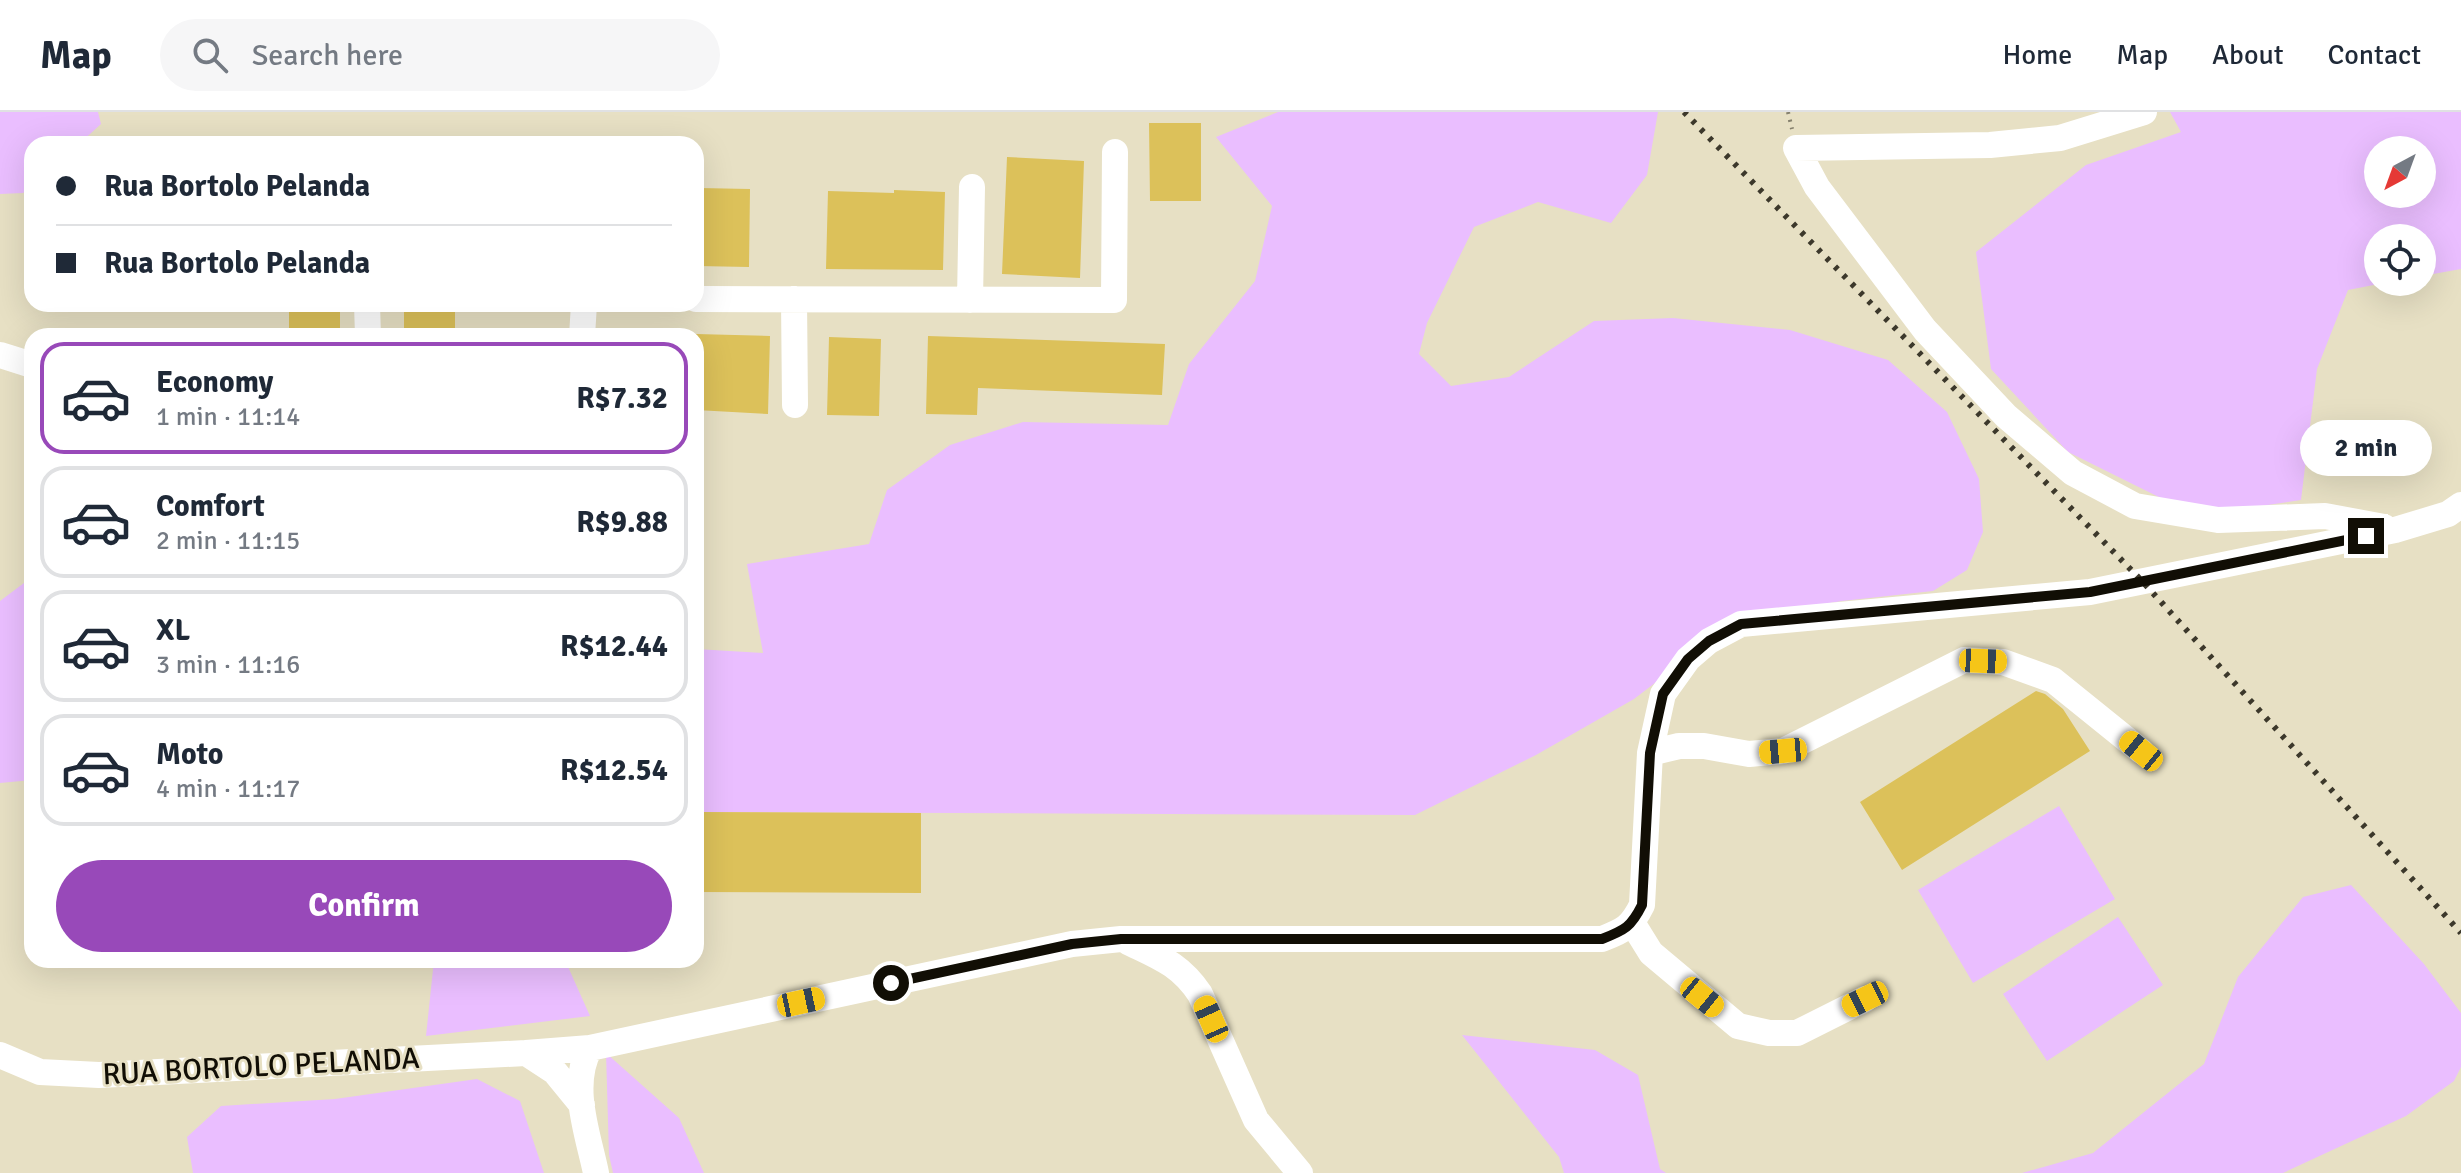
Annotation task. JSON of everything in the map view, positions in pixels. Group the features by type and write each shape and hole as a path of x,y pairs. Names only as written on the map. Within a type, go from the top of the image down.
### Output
{"street":[{"path":"2144,112 2060,138 1990,145 1796,148 1817,187 1925,330 2006,416 2073,473 2135,506 2218,520 2325,516 2395,530"},
{"path":"704,299 1114,300 1115,152"},
{"path":"970,300 972,187"},
{"path":"794,299 795,405"},
{"path":"0,355 24,362"},
{"path":"1865,999 1797,1033 1769,1033 1738,1026 1651,953 1633,924 1642,905 1650,753 1663,694 1688,659 1709,641 1741,624 2090,592 2190,574 2395,530 2448,514 2461,505"},
{"path":"1650,753 1679,746 1704,746 1749,754 1783,751 1964,660 2003,662 2053,680 2141,751"},
{"name":"RUA BORTOLO PELANDA","path":"0,1055 40,1072 99,1075 590,1048 1072,944 1121,939 1602,939 1633,924"},
{"path":"1121,939 1173,963 1189,977 1200,994 1256,1120 1300,1173"},
{"path":"590,1048 581,1070 582,1105 596,1173"},
{"path":"526,1053 555,1072 582,1105"}],"shaded area":[{"path":"0,112 98,112 101,124 88,136 24,136 24,192 0,194"},
{"path":"1278,112 1658,112 1647,175 1611,223 1538,202 1474,227 1427,323 1419,354 1451,386 1509,377 1594,321 1673,318 1790,330 1888,360 1947,412 1979,479 1983,532 1967,570 1933,591 1842,601 1740,618 1634,699 1536,755 1415,815 704,812 704,649 763,653 747,564 869,544 887,490 950,445 1023,422 1168,425 1189,364 1255,281 1272,206 1216,137"},
{"path":"2170,112 2461,112 2461,269 2436,273 2436,224 2364,224 2364,287 2348,290 2317,369 2301,500 2254,507 2185,510 2068,452 1991,369 1976,252 2086,165 2181,132"},
{"path":"24,583 24,781 0,783 0,601"},
{"path":"2059,806 2115,899 1973,983 1918,890"},
{"path":"2351,885 2424,964 2461,1013 2461,1067 2454,1081 2406,1116 2283,1173 2022,1173 2093,1153 2204,1064 2238,977 2303,897"},
{"path":"2118,917 2163,985 2047,1061 2003,994"},
{"path":"433,968 569,968 590,1016 426,1036"},
{"path":"1462,1035 1595,1050 1638,1075 1660,1169 1666,1173 1564,1173 1559,1157"},
{"path":"606,1053 679,1118 704,1173 613,1173 609,1155"},
{"path":"477,1079 520,1101 544,1173 193,1173 187,1137 221,1106 335,1099"}],"building":[{"path":"1149,123 1201,123 1201,201 1150,201"},
{"path":"1007,157 1084,161 1080,278 1002,274"},
{"path":"704,188 750,189 749,267 704,266"},
{"path":"894,190 945,192 943,270 826,269 828,191 894,193"},
{"path":"289,312 340,312 340,328 289,328"},
{"path":"404,312 455,312 455,328 404,328"},
{"path":"704,334 770,336 768,414 704,410"},
{"path":"928,336 1165,344 1162,395 978,388 977,415 926,414"},
{"path":"829,337 881,339 879,416 827,415"},
{"path":"2036,691 2045,694 2063,709 2090,751 1902,870 1860,802"},
{"path":"704,812 921,813 921,893 704,892"}],"railway":[{"path":"1684,112 2142,581 2461,933"}],"route":[{"path":"891,983 1072,944 1121,939 1602,939 1633,924 1642,905 1650,753 1663,694 1688,659 1709,641 1741,624 2090,592 2366,536"}]}
